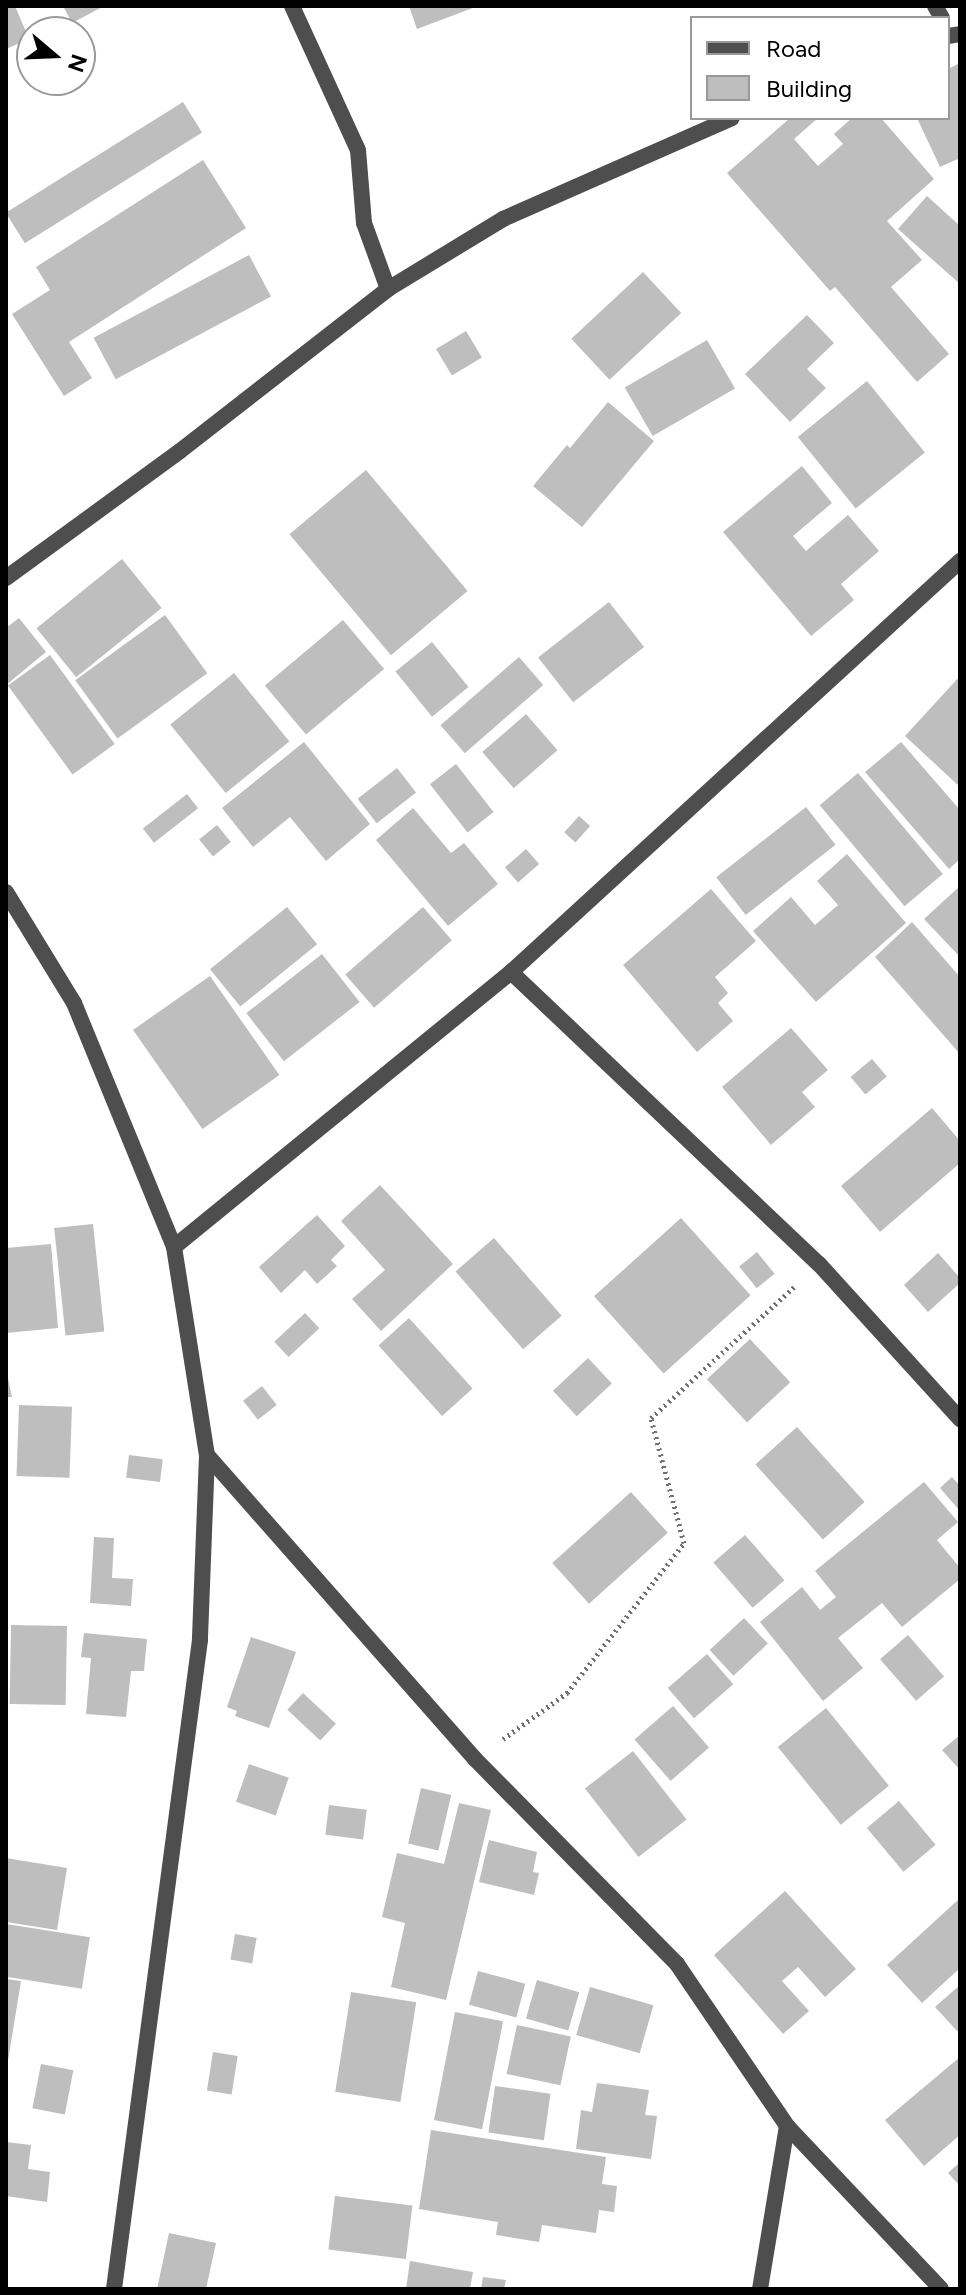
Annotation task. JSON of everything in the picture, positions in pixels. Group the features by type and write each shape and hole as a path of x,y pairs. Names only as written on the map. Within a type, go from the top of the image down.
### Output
{"street":[{"path":"292,6 358,150 364,223 388,289"},
{"path":"6,578 180,451 388,289 503,219 727,120"},
{"path":"174,1247 511,972 960,561"},
{"path":"6,892 74,1003 174,1247 207,1455 200,1640 114,2289"},
{"path":"511,972 819,1264 960,1419"},
{"path":"207,1455 475,1759 677,1964 787,2126 941,2289"},
{"path":"760,2289 787,2126"}],"path":[{"path":"475,1759 567,1693 684,1543 651,1418 819,1264"}],"building":[{"path":"6,6 15,6 19,16 16,16 16,45 6,49"},
{"path":"63,6 104,6 85,16 68,16"},
{"path":"409,6 478,6 417,29"},
{"path":"960,63 960,158 940,167 918,120 950,120 950,68"},
{"path":"183,102 202,133 25,243 6,213"},
{"path":"788,120 816,120 794,139 818,166 843,144 834,134 850,120 883,120 934,179 887,221 922,260 891,287 949,354 917,382 835,287 830,291 727,173"},
{"path":"203,160 246,228 69,342 92,378 64,396 12,314 50,290 36,267"},
{"path":"927,196 960,226 960,284 898,229"},
{"path":"249,255 271,296 116,379 94,338"},
{"path":"643,272 681,313 610,380 571,339"},
{"path":"807,315 834,343 807,369 826,388 790,422 745,374"},
{"path":"466,331 482,358 452,376 436,349"},
{"path":"707,340 735,388 653,436 625,388"},
{"path":"867,381 925,452 856,509 798,437"},
{"path":"608,402 654,441 582,527 533,486"},
{"path":"802,466 832,503 793,536 806,551 848,515 879,551 841,584 854,600 811,636 723,532"},
{"path":"366,470 468,591 391,655 289,534"},
{"path":"122,559 162,608 76,677 37,628"},
{"path":"609,602 644,647 573,702 538,657"},
{"path":"165,615 207,673 118,738 75,680"},
{"path":"19,618 46,652 6,685 6,628"},
{"path":"343,620 384,669 306,735 265,686"},
{"path":"432,642 469,687 432,717 395,672"},
{"path":"50,655 115,744 73,775 8,686"},
{"path":"519,657 543,685 465,753 441,725"},
{"path":"234,673 289,741 226,793 170,725"},
{"path":"960,676 960,787 905,736"},
{"path":"526,714 557,750 514,788 482,752"},
{"path":"304,742 370,824 326,861 290,817 253,847 222,808"},
{"path":"901,742 960,810 960,859 949,869 865,772"},
{"path":"456,764 494,812 468,832 430,784"},
{"path":"397,768 416,792 377,823 358,799"},
{"path":"858,773 943,874 905,906 820,805"},
{"path":"187,794 198,808 154,843 143,828"},
{"path":"806,807 836,845 746,915 716,877"},
{"path":"413,808 451,853 464,843 498,884 448,926 376,840"},
{"path":"579,816 590,826 575,842 564,832"},
{"path":"217,825 231,842 213,857 199,839"},
{"path":"526,849 539,864 518,882 505,867"},
{"path":"847,854 906,923 816,1002 753,931 791,897 815,925 838,905 817,881"},
{"path":"960,886 960,957 924,919"},
{"path":"711,889 756,941 715,977 728,993 718,1003 733,1021 697,1052 623,965"},
{"path":"287,907 317,944 240,1007 210,969"},
{"path":"423,907 452,940 374,1008 345,975"},
{"path":"912,922 960,977 960,1054 875,957"},
{"path":"322,954 360,1002 284,1061 246,1013"},
{"path":"210,976 279,1075 202,1129 133,1030"},
{"path":"791,1028 828,1070 802,1092 815,1107 771,1145 722,1087"},
{"path":"872,1059 887,1077 865,1095 851,1077"},
{"path":"932,1108 960,1141 960,1163 880,1232 841,1186"},
{"path":"380,1185 453,1264 381,1331 352,1299 385,1270 341,1221"},
{"path":"317,1215 345,1246 331,1260 337,1266 317,1284 305,1270 281,1293 259,1267"},
{"path":"681,1218 751,1295 664,1374 594,1296"},
{"path":"93,1224 104,1331 66,1335 54,1228"},
{"path":"494,1238 562,1316 523,1349 456,1271"},
{"path":"51,1244 58,1328 6,1333 6,1248"},
{"path":"757,1252 775,1274 757,1288 739,1266"},
{"path":"938,1253 960,1278 960,1283 928,1312 904,1285"},
{"path":"305,1313 319,1328 289,1357 274,1342"},
{"path":"409,1318 473,1389 442,1416 379,1345"},
{"path":"750,1339 790,1382 747,1422 707,1379"},
{"path":"588,1358 612,1384 577,1416 553,1391"},
{"path":"6,1369 12,1397 6,1397"},
{"path":"262,1386 277,1405 258,1420 243,1401"},
{"path":"19,1405 72,1407 69,1478 17,1476"},
{"path":"797,1427 865,1502 823,1540 755,1464"},
{"path":"129,1455 163,1459 160,1482 126,1478"},
{"path":"952,1477 960,1486 960,1511 940,1488"},
{"path":"924,1482 958,1522 937,1540 960,1568 960,1579 902,1627 882,1603 838,1638 863,1668 823,1701 760,1622 802,1587 820,1610 836,1597 815,1571"},
{"path":"631,1492 668,1533 589,1604 552,1563"},
{"path":"745,1535 784,1580 753,1608 713,1563"},
{"path":"94,1537 114,1538 112,1578 133,1579 131,1606 90,1603"},
{"path":"744,1618 768,1644 733,1676 710,1650"},
{"path":"11,1625 67,1626 66,1705 10,1704"},
{"path":"84,1633 147,1639 144,1671 131,1671 126,1717 86,1714 91,1658 81,1657"},
{"path":"908,1635 944,1677 916,1701 880,1659"},
{"path":"251,1637 296,1652 269,1728 235,1716 237,1711 227,1707"},
{"path":"707,1654 733,1684 694,1718 668,1688"},
{"path":"303,1693 336,1724 320,1741 287,1710"},
{"path":"673,1706 709,1748 671,1781 635,1739"},
{"path":"826,1708 889,1786 841,1825 778,1747"},
{"path":"960,1735 960,1770 942,1750"},
{"path":"633,1751 687,1820 638,1857 585,1789"},
{"path":"249,1764 289,1778 276,1815 236,1802"},
{"path":"421,1788 451,1795 438,1851 408,1844"},
{"path":"899,1801 936,1845 903,1872 867,1828"},
{"path":"459,1803 491,1810 446,2000 391,1987 405,1923 382,1917 397,1853 444,1864"},
{"path":"329,1805 367,1810 363,1839 325,1835"},
{"path":"489,1840 537,1852 533,1872 539,1873 534,1895 479,1882"},
{"path":"6,1858 67,1868 57,1930 6,1922"},
{"path":"785,1891 856,1969 825,1997 798,1967 782,1981 809,2011 783,2034 714,1955"},
{"path":"960,1898 960,1968 922,2003 887,1965"},
{"path":"6,1924 90,1937 82,1989 6,1977"},
{"path":"235,1934 257,1938 252,1963 230,1960"},
{"path":"478,1971 525,1984 516,2017 469,2005"},
{"path":"6,1979 21,1981 8,2061 6,2061"},
{"path":"537,1980 579,1992 568,2031 526,2018"},
{"path":"960,1985 960,2028 957,2031 935,2007"},
{"path":"590,1987 653,2005 640,2053 576,2035"},
{"path":"351,1992 416,2002 400,2102 335,2092"},
{"path":"455,2012 503,2021 482,2129 434,2120"},
{"path":"517,2025 571,2036 560,2085 507,2074"},
{"path":"213,2052 238,2056 232,2094 207,2091"},
{"path":"960,2057 960,2135 924,2166 885,2120"},
{"path":"41,2064 73,2070 65,2114 32,2108"},
{"path":"597,2083 649,2090 645,2115 657,2116 651,2159 576,2149 581,2110 592,2112"},
{"path":"495,2086 550,2094 544,2140 488,2133"},
{"path":"431,2130 606,2157 602,2184 617,2186 614,2212 599,2210 596,2233 542,2225 539,2242 496,2235 498,2222 419,2209"},
{"path":"6,2142 31,2145 28,2169 50,2172 47,2202 6,2196"},
{"path":"960,2162 960,2186 948,2173"},
{"path":"335,2196 412,2206 406,2259 328,2250"},
{"path":"169,2233 216,2243 206,2289 157,2289"},
{"path":"410,2261 473,2272 470,2289 406,2289"},
{"path":"483,2277 506,2280 504,2289 481,2289"}]}
